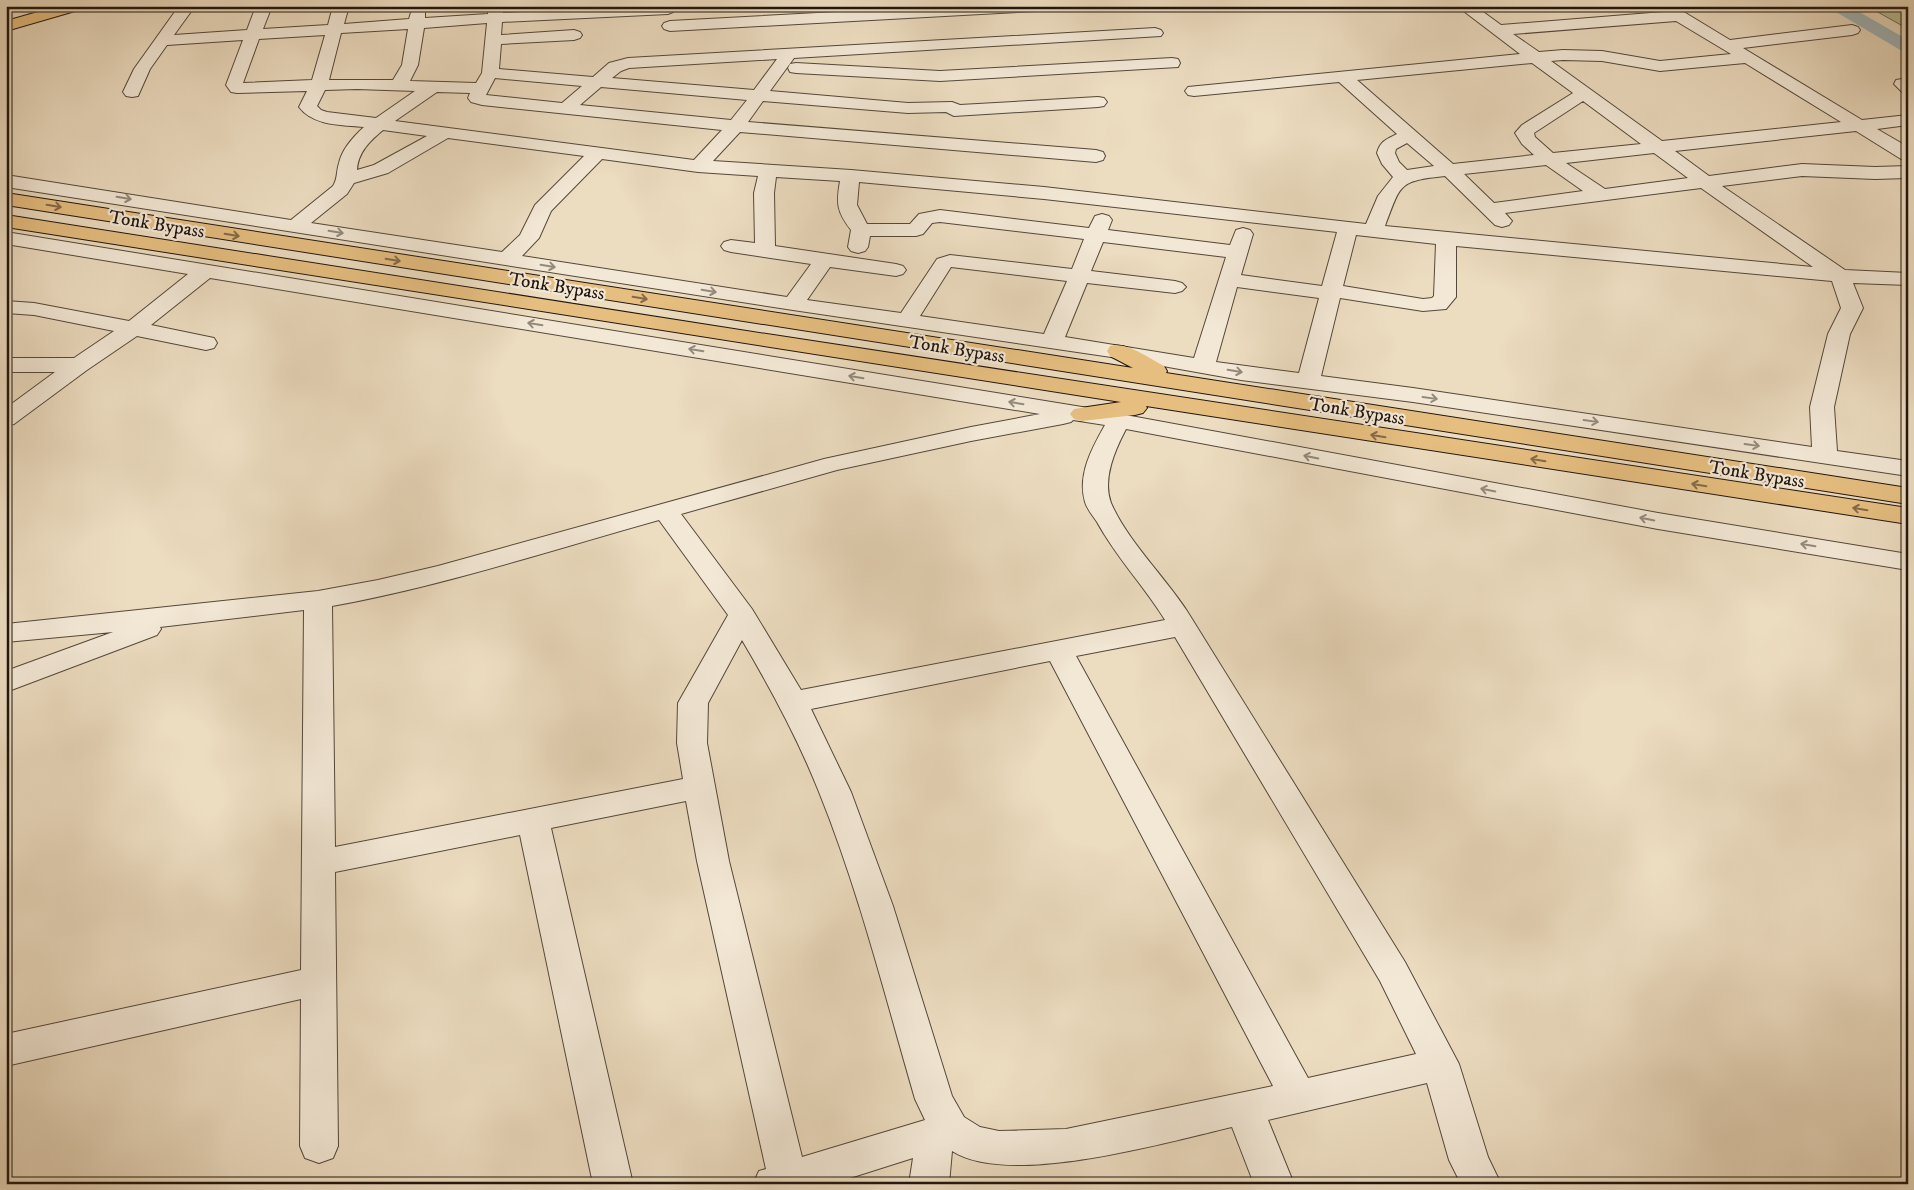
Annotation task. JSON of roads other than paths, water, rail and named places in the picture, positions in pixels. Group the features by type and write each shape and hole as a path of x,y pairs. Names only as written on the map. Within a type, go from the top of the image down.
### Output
{"main road":[{"path":"6,21 58,6"},
{"path":"6,26 77,6"},
{"name":"Tonk Bypass","path":"6,199 1175,393 1908,496"},
{"path":"6,221 1175,393 1908,516"},
{"path":"1118,351 1175,393"},
{"path":"1082,414 1175,393"}],"street":[{"path":"132,92 142,68 187,6"},
{"path":"264,6 234,85 237,88 319,84 434,86 485,80 598,80 908,108 953,109 1098,102"},
{"path":"341,6 319,84 308,107 315,114 597,154 698,166 850,176 1110,200 1446,239 1840,276 1908,279"},
{"path":"399,85 410,65 419,6"},
{"path":"162,41 417,24 496,12 668,8 671,33 879,10 1035,6"},
{"path":"1465,6 1657,147 1840,276 1852,308 1839,334 1822,407 1825,456"},
{"path":"1575,6 1610,40 1622,59"},
{"path":"1663,6 1746,58 1908,154"},
{"path":"494,40 574,42 573,10"},
{"path":"496,12 494,40 485,80 476,98 482,100 736,126 1096,156"},
{"path":"1497,30 1677,16"},
{"path":"1725,45 1852,30"},
{"path":"565,109 615,67 628,63 717,58 784,60 928,46 1155,33"},
{"path":"928,46 968,146"},
{"path":"1194,91 1581,55 1622,59 1660,66 1746,58"},
{"path":"784,60 860,73 940,76 1172,63"},
{"path":"698,166 736,126 784,60"},
{"path":"838,102 860,73"},
{"path":"1342,76 1449,170 1502,222 1517,245"},
{"path":"295,226 328,202 340,190 347,179 348,163 355,148 364,137 379,124 434,86"},
{"path":"1584,93 1524,133 1526,138 1551,159 1601,195"},
{"path":"1374,230 1392,185 1403,177 1449,170 1908,120"},
{"path":"347,179 381,169 401,160 444,133"},
{"path":"1403,177 1386,153 1388,146 1409,135"},
{"path":"507,259 529,238 542,209 597,154"},
{"path":"1489,209 1802,170 1875,173 1908,172"},
{"path":"765,251 764,193 768,171"},
{"path":"850,176 846,201 847,212 861,230 861,240 852,264"},
{"path":"6,181 793,304 1118,351 1203,366 1908,468"},
{"path":"1052,342 1110,200"},
{"path":"1203,366 1230,280 1247,215"},
{"path":"861,230 916,230 926,218 940,216 1238,252"},
{"path":"1308,381 1348,227"},
{"path":"6,238 1082,414 1658,522 1907,562"},
{"path":"1230,280 1416,304 1438,304 1445,297 1446,239"},
{"path":"731,246 896,270"},
{"path":"793,304 824,260"},
{"path":"907,320 940,268 944,263 950,261 1175,287"},
{"path":"6,419 79,365 133,329 206,271"},
{"path":"6,307 34,308 206,342"},
{"path":"6,365 79,365"},
{"path":"6,633 181,616 318,600 378,589 445,573 496,556 833,464 970,434 1082,414"},
{"path":"1119,421 1102,451 1096,480 1098,502 1124,547 1150,578 1182,626 1392,972 1440,1064 1469,1160 1481,1184"},
{"path":"666,511 742,615 793,702 835,792 876,906 942,1131 929,1184"},
{"path":"318,600 319,1146"},
{"path":"742,615 693,703 692,743 713,861 780,1181 942,1131 972,1143 999,1148 1066,1146 1298,1097 1440,1064"},
{"path":"6,682 181,616"},
{"path":"793,702 1059,652 1182,626"},
{"path":"1059,652 1298,1097"},
{"path":"319,863 699,787"},
{"path":"533,820 613,1184"},
{"path":"6,1050 319,980"},
{"path":"1244,1108 1274,1184"}],"waterway":[{"path":"1837,6 1908,47"}]}
